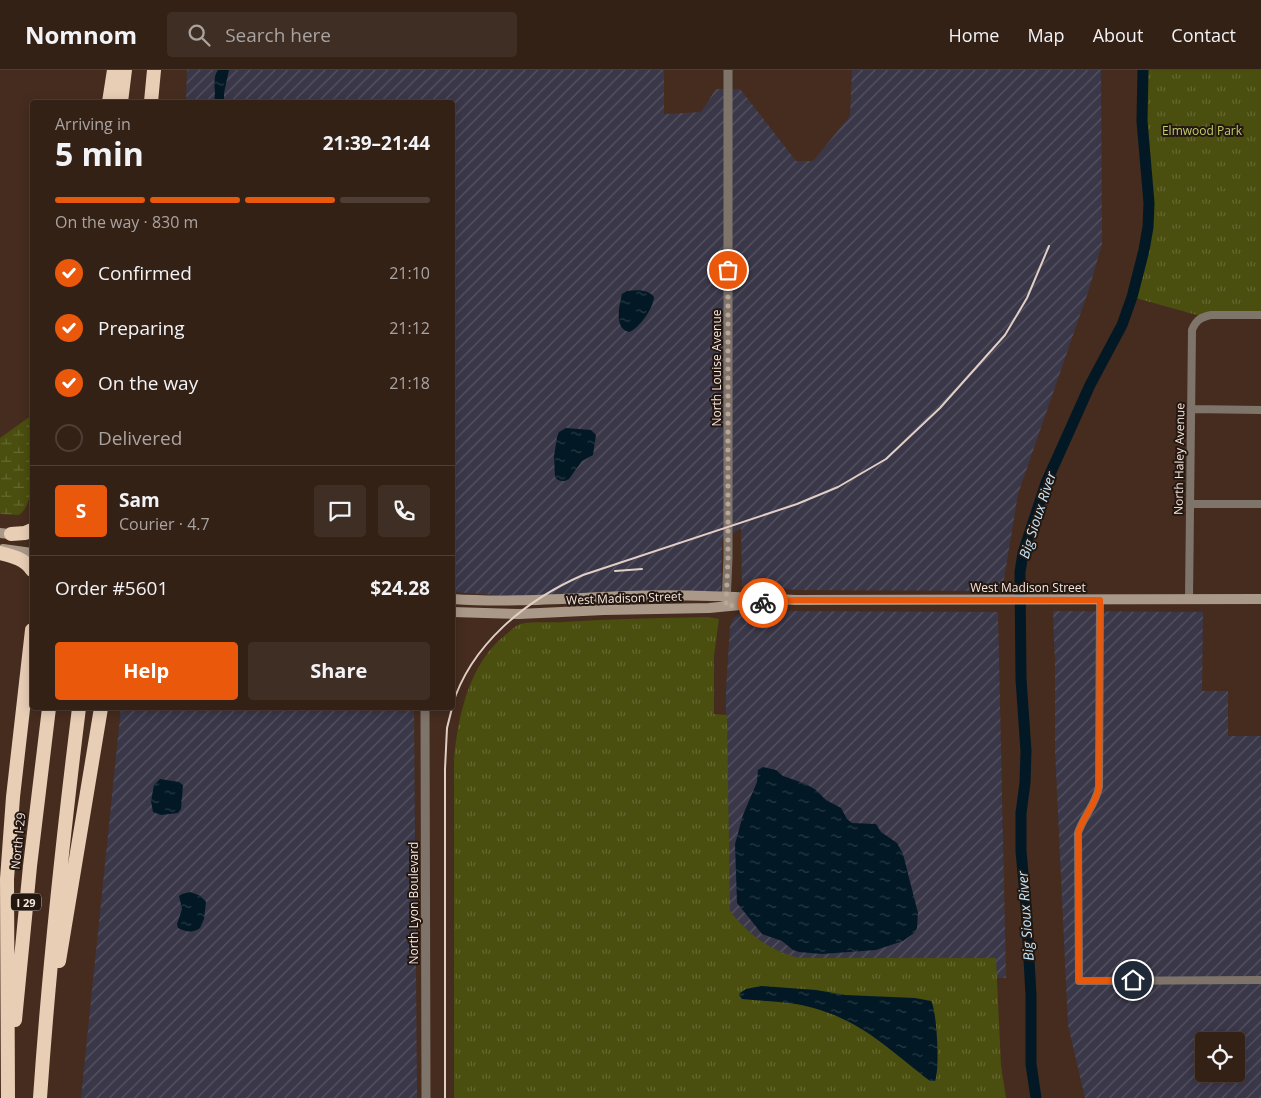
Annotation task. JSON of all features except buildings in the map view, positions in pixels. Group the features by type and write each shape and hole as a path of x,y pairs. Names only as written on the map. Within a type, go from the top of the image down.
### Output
{"highway":[{"path":"109,100 114,70"},
{"path":"122,100 125,70"},
{"path":"151,100 154,70"},
{"path":"160,100 162,70"},
{"path":"5,533 25,533 30,531"},
{"path":"0,553 26,562 30,567"},
{"path":"8,1098 7,879 12,806 30,648"},
{"name":"North I-29","path":"8,1098 26,900 49,710"},
{"name":"I 29","path":"40,1098 54,925 79,710"},
{"path":"42,1070 101,710"}],"main road":[{"path":"5,533 30,537"},
{"path":"0,548 30,553"},
{"name":"West Madison Street","path":"455,599 528,601 628,596 726,601"},
{"name":"West Madison Street","path":"455,612 520,614 726,601 1261,600"}],"street":[{"name":"North Louise Avenue","path":"726,601 728,551 728,70"},
{"name":"North Haley Avenue","path":"1189,600 1191,339 1194,324 1198,320 1211,315 1261,315"},
{"path":"1191,409 1261,410"},
{"path":"1190,504 1261,504"},
{"path":"1100,600 1099,787 1094,802 1086,814 1078,833 1079,981 1261,980"},
{"name":"North Lyon Boulevard","path":"426,710 426,1098"}],"shaded area":[{"path":"187,70 664,70 664,114 701,112 716,89 740,89 796,161 813,161 850,116 852,70 1101,70 1102,244 1089,289 1018,494 1004,579 997,591 801,590 742,587 741,528 722,540 721,591 525,597 455,592 455,100 186,100"},
{"path":"746,611 998,612 1006,978 726,979 726,690 730,627 733,619 739,613"},
{"path":"1053,611 1203,612 1202,691 1228,691 1228,736 1261,736 1261,1098 1085,1098 1068,1025 1055,750"},
{"path":"121,710 414,710 417,1098 81,1098"}],"green space":[{"name":"Elmwood Park","path":"1143,70 1261,70 1261,316 1204,317 1132,297 1148,227 1149,203 1142,121"},
{"path":"1220,171 1231,184 1224,189 1213,176"},
{"path":"30,416 30,497 19,515 0,514 0,438"},
{"path":"708,617 719,619 714,656 714,714 727,715 730,911 744,927 760,940 779,951 799,958 996,958 1001,1065 1006,1098 454,1098 454,759 462,709 474,676 482,661 493,647 505,635 521,624"}],"water":[{"path":"218,70 229,70 224,100 214,100 214,81"},
{"path":"627,291 645,291 654,297 652,306 645,317 637,327 629,332 624,330 619,322 622,294"},
{"path":"566,428 591,430 596,435 593,455 582,461 569,479 562,481 555,477 554,456 559,432"},
{"path":"763,767 776,770 783,776 806,784 816,790 826,800 841,808 847,819 852,823 876,824 881,832 897,843 903,854 918,913 917,928 914,933 903,941 876,950 822,954 793,950 782,941 762,934 737,903 735,844 743,815 757,782 758,770"},
{"path":"160,779 179,782 183,785 181,809 178,813 161,815 153,812 151,801 154,785"},
{"path":"190,892 201,896 206,902 204,919 200,928 195,931 178,928 177,924 182,909 179,896"},
{"path":"761,986 816,990 845,995 915,998 931,1001 935,1016 937,1041 937,1075 935,1081 930,1081 869,1034 836,1016 818,1009 796,1004 742,999 739,995 746,989"}],"waterway":[{"name":"Big Sioux River","path":"1036,1098 1031,1064 1031,995 1021,851 1021,813 1025,783 1026,751 1021,679 1020,572 1023,553 1046,483 1090,385 1122,325 1132,297 1144,250 1148,227 1149,203 1142,121 1143,70"}],"railway":[{"path":"455,699 472,663 503,627 541,597 562,585 583,575 797,504 838,487 886,459 940,408 1005,335 1027,298 1049,246"},
{"path":"615,571 642,569"},
{"path":"445,1098 445,769 447,728 452,710"}],"way so far":[{"path":"728,270 728,558 726,606 763,603"}],"route":[{"path":"763,603 795,600 1100,600 1099,787 1094,802 1086,814 1078,833 1079,981 1133,980"}]}
